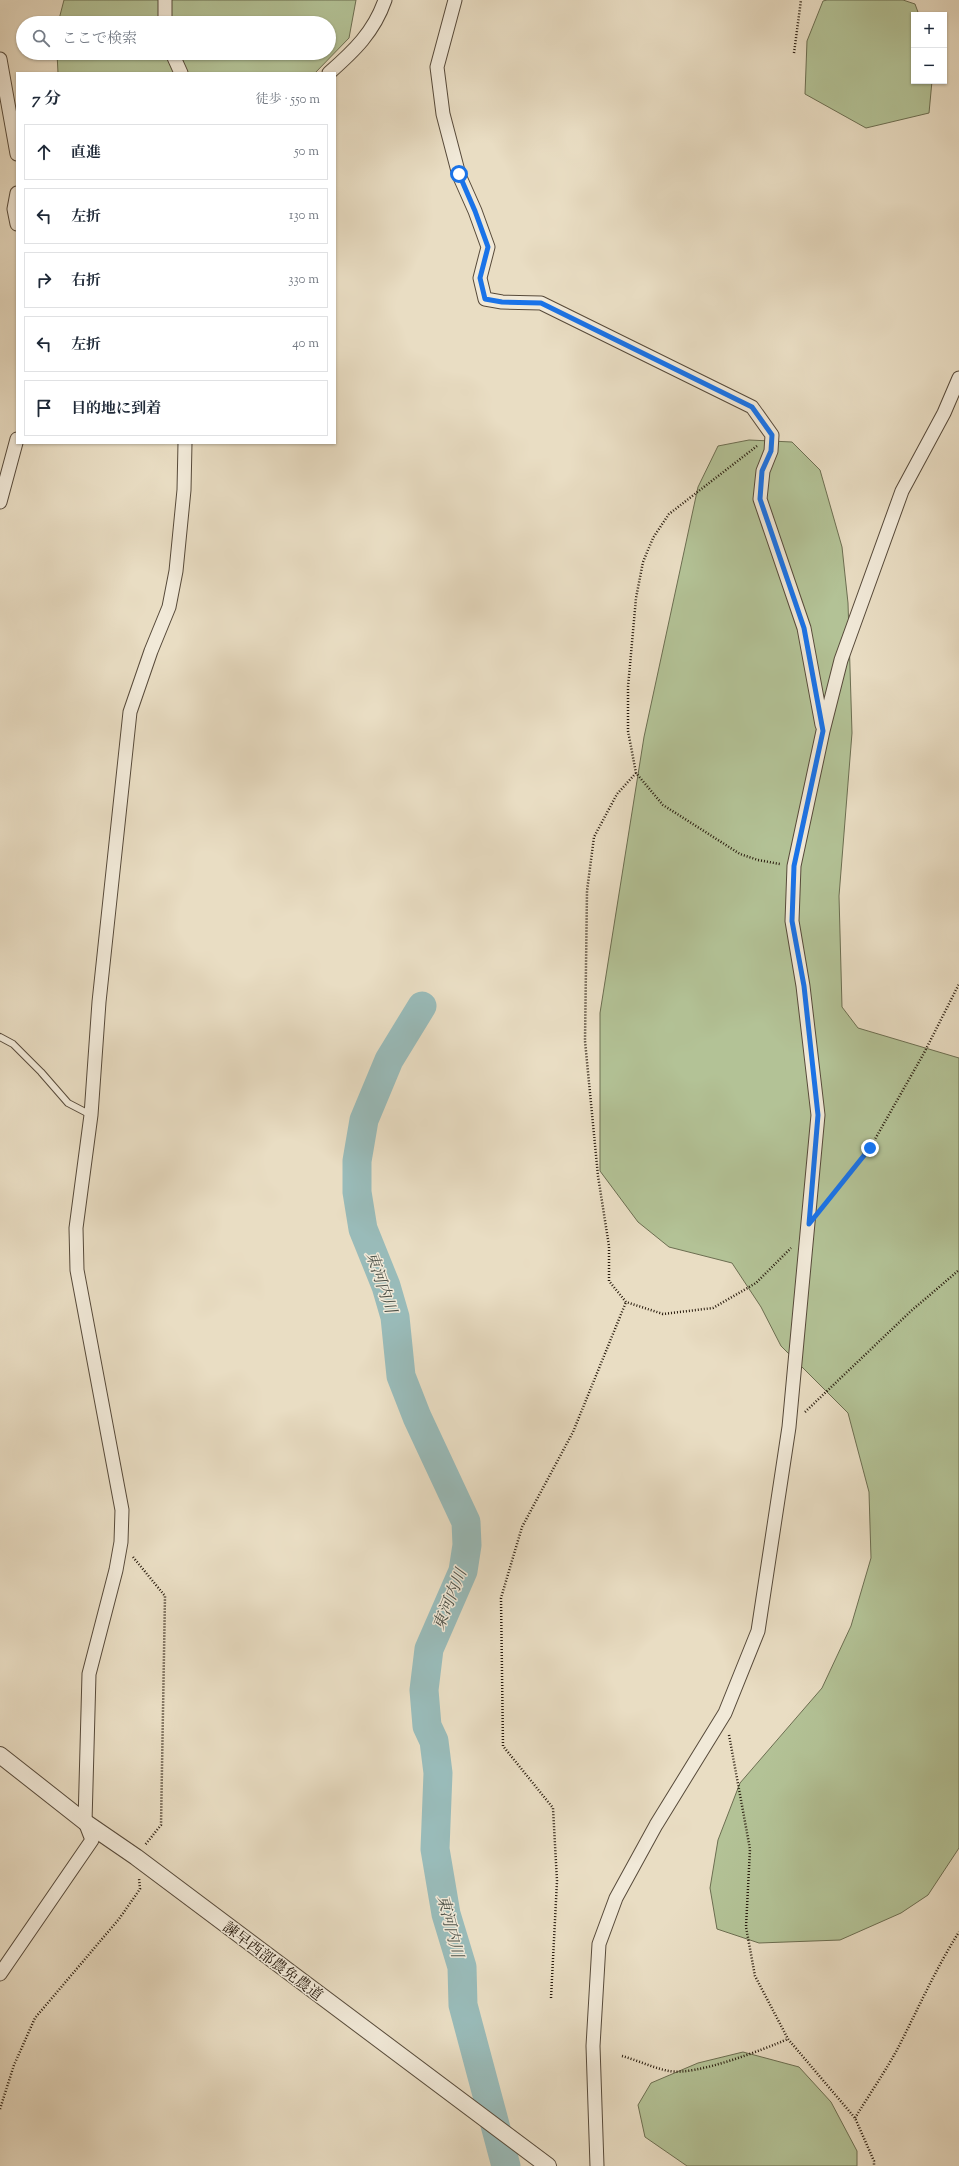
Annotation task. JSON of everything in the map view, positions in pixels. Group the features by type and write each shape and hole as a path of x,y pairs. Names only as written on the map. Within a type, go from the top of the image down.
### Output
{"street":[{"path":"165,0 165,16"},
{"path":"330,72 359,46 380,15 385,0"},
{"path":"455,0 437,67 443,114 459,174 475,211 488,247 480,278 485,299 502,302 541,303 752,407 772,435 771,451 762,471 760,499 804,628 823,731"},
{"path":"0,59 16,148"},
{"path":"175,60 181,72"},
{"path":"16,199 14,209 16,219"},
{"path":"598,2166 593,2046 599,1944 616,1898 656,1825 725,1713 758,1631 789,1426 818,1115 804,986 792,921 794,866 823,731 841,660 902,491 944,413 959,378"},
{"path":"0,502 16,443"},
{"path":"0,1974 92,1840 85,1822 89,1674 121,1542 122,1510 77,1270 76,1228 91,1115 99,1002 130,712 151,650 169,607 176,571 184,490 185,444"},
{"name":"諫早西部農免農道","path":"0,1755 85,1822 136,1857 548,2166"}],"lane":[{"path":"0,1037 13,1044 42,1072 68,1103 91,1115"}],"path":[{"path":"794,53 801,0"},
{"path":"772,435 669,514 653,538 643,562 636,598 628,687 628,731 636,773 663,805 740,854 758,860 794,866"},
{"path":"636,773 617,794 594,837 587,891 585,1041 598,1176 609,1246 608,1281 626,1302 663,1314 713,1308 756,1283 792,1247"},
{"path":"809,1224 870,1148 924,1053 959,984"},
{"path":"789,1426 912,1311 959,1270"},
{"path":"551,1998 557,1881 553,1808 503,1746 501,1598 522,1527 573,1432 626,1302"},
{"path":"0,2109 14,2065 35,2018 119,1919 140,1889 136,1857 161,1825 165,1596 121,1542"},
{"path":"725,1713 750,1848 746,1927 755,1976 788,2039 855,2118 874,2161 874,2166"},
{"path":"855,2118 897,2050 939,1970 945,1954 959,1932"},
{"path":"622,2056 670,2071 697,2069 752,2054 788,2039"}],"green space":[{"path":"64,0 356,0 349,38 336,51 336,16 60,16"},
{"path":"903,0 915,4 918,12 911,12 911,84 932,84 929,113 866,128 805,94 807,41 823,1"},
{"path":"57,60 328,60 316,72 58,72"},
{"path":"749,440 792,442 820,470 842,547 848,603 852,733 839,896 842,1007 858,1028 959,1058 959,1848 928,1895 901,1913 840,1940 759,1943 717,1929 710,1888 718,1840 740,1783 822,1688 851,1626 871,1558 869,1492 848,1413 781,1346 761,1307 732,1263 669,1247 638,1222 600,1171 600,1013 644,737 698,487 718,446"},
{"path":"743,2052 799,2067 831,2102 857,2151 857,2166 687,2166 645,2137 638,2105 651,2083 698,2063"}],"waterway":[{"name":"東河内川","path":"422,1006 389,1060 364,1120 357,1161 357,1192 363,1229 386,1286 395,1317 401,1376 417,1417 466,1522 467,1545 463,1571 429,1649 424,1690 427,1726 434,1741 438,1773 435,1849 446,1914 462,1967 463,2005 506,2166"}],"route":[{"path":"459,174 475,211 488,247 480,278 485,299 502,302 541,303 752,407 772,435 771,451 762,471 760,499 804,628 823,731 794,866 792,921 804,986 818,1115 809,1224 870,1148"}]}
